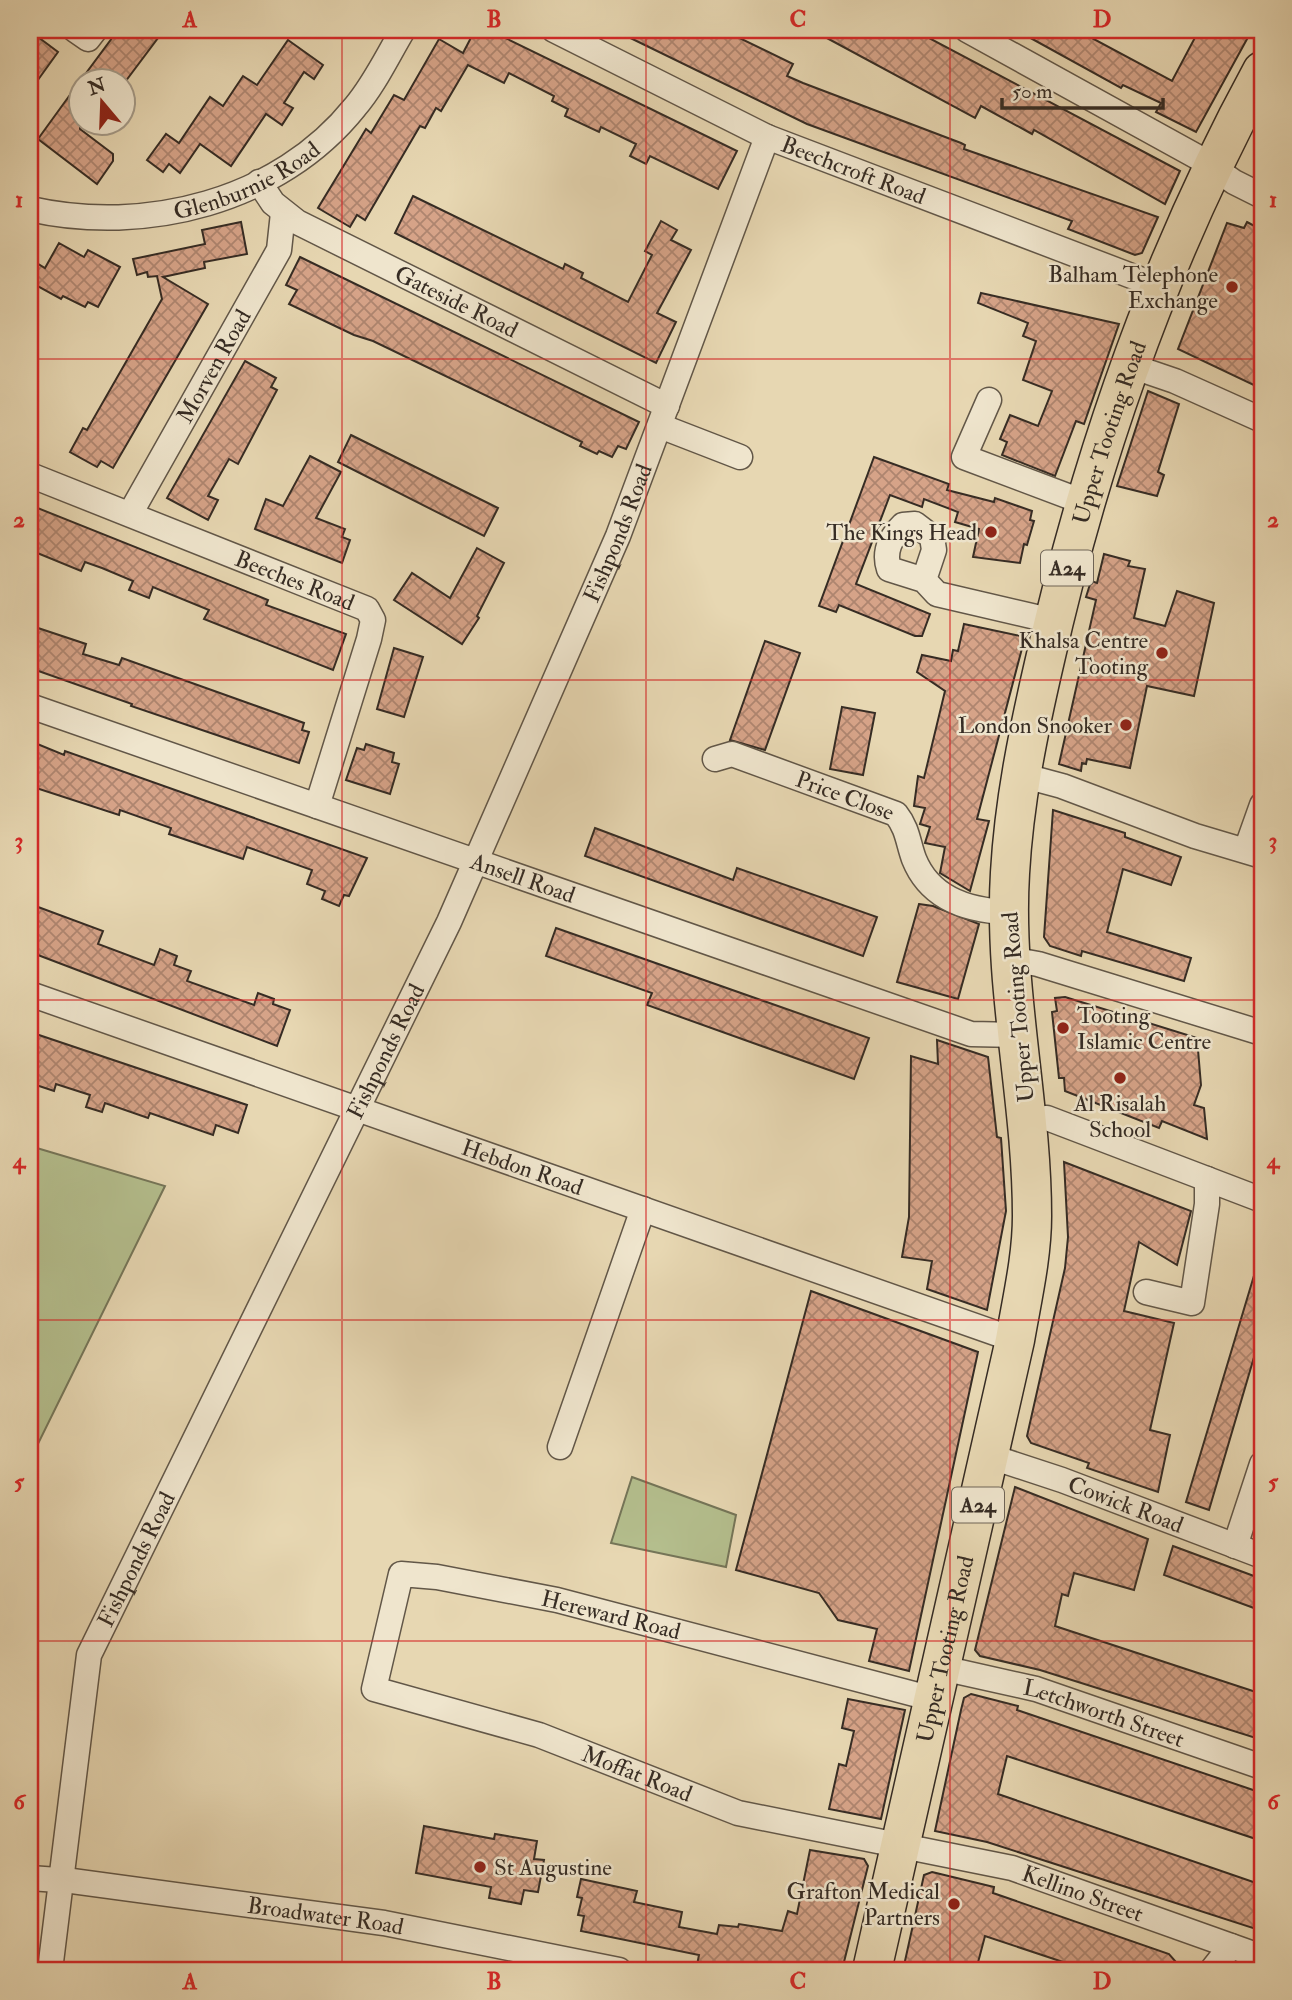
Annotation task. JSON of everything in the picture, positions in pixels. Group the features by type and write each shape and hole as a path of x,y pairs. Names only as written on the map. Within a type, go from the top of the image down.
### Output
{"highway":[{"name":"Upper Tooting Road","path":"872,1970 1015,1340 1032,1233 1027,1120 1010,959 1010,872 1021,775 1053,621 1086,503 1131,366 1163,288 1203,162 1262,71"}],"street":[{"path":"75,30 88,39 95,30"},
{"name":"Glenburnie Road","path":"30,209 76,219 117,220 188,210 259,183 294,162 338,126 356,106 403,30"},
{"name":"Beechcroft Road","path":"554,30 767,137 1163,288"},
{"path":"967,30 1262,196"},
{"name":"Fishponds Road","path":"50,1970 89,1655 359,1110 476,860 608,561 767,137"},
{"name":"Gateside Road","path":"259,183 283,213 740,457"},
{"name":"Morven Road","path":"130,514 274,260 282,240 283,213"},
{"path":"1131,366 1175,381 1262,419"},
{"path":"989,400 964,457 1086,503"},
{"name":"Beeches Road","path":"30,475 362,605 371,615 369,639 317,806"},
{"path":"924,580 937,594 1053,621"},
{"name":"Ansell Road","path":"30,706 971,1034 1018,1035"},
{"name":"Price Close","path":"715,759 732,754 896,814 904,824 913,856 929,887 961,904 1009,912"},
{"path":"1021,775 1062,786 1195,835 1254,853 1262,804"},
{"path":"1010,959 1038,964 1262,1034"},
{"name":"Hebdon Road","path":"30,994 1015,1340"},
{"path":"1027,1120 1047,1118 1262,1200"},
{"path":"1146,1292 1192,1303 1207,1204 1206,1179"},
{"path":"561,1447 643,1209"},
{"name":"Cowick Road","path":"989,1456 1049,1475 1262,1556"},
{"path":"1235,1546 1262,1464"},
{"name":"Hereward Road","path":"374,1689 401,1574 437,1577 557,1600 938,1684"},
{"name":"Letchworth Street","path":"938,1684 1036,1689 1262,1767"},
{"name":"Moffat Road","path":"374,1689 539,1735 738,1813 901,1845"},
{"name":"Kellino Street","path":"901,1845 1012,1868 1262,1957"},
{"name":"Broadwater Road","path":"30,1878 384,1923 619,1970"},
{"path":"1212,1970 1231,1946"}],"green space":[{"path":"30,1146 165,1186 30,1460"},
{"path":"632,1477 736,1515 726,1567 611,1543"}],"building":[{"path":"118,30 164,30 136,67 91,66"},
{"path":"475,30 489,30 737,151 718,189 650,156 646,164 630,156 636,144 601,127 599,132 565,116 568,109 552,101 554,96 509,73 504,83 468,65 441,111 436,108 425,128 420,126 365,220 357,215 350,227 318,208 366,129 371,133 394,95 404,100 439,39 463,53"},
{"path":"614,30 723,30 793,64 787,76 803,83 961,143 965,145 964,149 1158,217 1142,253 1135,255 1068,229 1072,221 807,124"},
{"path":"812,30 914,30 1180,171 1165,204 1034,130 1032,134 981,106 975,118"},
{"path":"1016,30 1077,30 1172,81 1199,30 1252,30 1196,132 1156,112 1161,103 1123,85 1121,88"},
{"path":"30,31 58,52 30,91"},
{"path":"288,40 323,65 314,79 304,72 284,103 293,108 282,125 266,114 231,166 200,144 180,173 169,164 163,172 147,160 166,134 179,143 210,97 223,106 243,76 257,85"},
{"path":"66,100 66,136 89,136 113,154 113,161 97,184 38,139"},
{"path":"413,196 563,269 565,264 583,273 581,278 628,302 652,255 645,251 661,221 677,230 671,240 691,250 657,313 676,322 656,363 395,233"},
{"path":"241,222 247,254 204,262 205,268 163,277 208,304 113,468 101,461 97,467 70,452 83,428 87,430 162,299 157,276 148,277 147,272 137,275 133,259 205,244 202,230"},
{"name":"Balham Telephone Exchange","path":"1247,222 1262,230 1262,389 1178,349 1227,223 1244,228"},
{"path":"59,243 84,257 88,250 120,267 98,307 88,302 85,307 63,296 61,299 30,282 30,259 45,268"},
{"path":"300,257 639,422 626,449 618,446 612,457 599,451 597,454 580,446 582,442 373,341 354,335 289,304 297,290 286,285"},
{"path":"981,293 1119,324 1084,424 1076,421 1055,476 1002,455 1007,442 1000,439 1010,415 1038,426 1052,391 1023,380 1036,341 1023,336 1028,323 978,303"},
{"path":"245,361 276,378 271,387 277,390 238,464 229,459 208,496 218,500 208,520 167,498"},
{"path":"1148,391 1179,404 1158,472 1164,475 1157,496 1117,486"},
{"path":"351,435 498,508 484,536 338,462"},
{"path":"310,456 341,472 316,518 345,529 342,537 350,540 342,563 255,529 266,499 283,506"},
{"path":"874,457 949,484 947,490 994,502 995,498 1032,511 1030,520 1034,521 1027,545 1024,544 1020,563 973,557 979,529 955,522 958,512 924,499 922,507 890,495 856,584 930,614 922,636 915,636 839,605 836,612 819,606"},
{"path":"30,505 268,600 266,605 346,634 333,670 204,619 209,610 153,587 149,598 129,590 133,581 102,568 85,562 81,571 30,550"},
{"path":"477,548 504,563 477,616 479,618 462,644 394,600 412,573 450,598"},
{"path":"1104,554 1130,561 1128,566 1145,569 1134,618 1165,626 1177,591 1214,603 1194,696 1147,686 1130,768 1087,759 1086,764 1082,763 1081,771 1059,764 1096,600 1086,597 1091,581 1097,583"},
{"path":"964,624 1025,637 977,819 989,821 970,891 940,873 945,847 925,843 930,827 920,824 925,808 914,806 918,776 924,778 945,691 917,672 922,655 951,661 953,650 958,651"},
{"path":"35,627 86,644 83,654 119,665 122,658 304,723 302,730 309,732 299,763 131,706 132,704 30,668 30,641"},
{"path":"765,641 800,653 765,750 730,740"},
{"path":"394,648 423,657 404,717 377,709"},
{"path":"842,707 875,713 863,775 830,769"},
{"path":"30,741 367,858 349,896 344,895 339,906 322,899 325,891 307,884 312,870 247,847 243,859 169,834 171,828 120,810 119,815 30,786"},
{"path":"366,744 394,753 392,762 399,764 390,794 346,780 357,748 364,750"},
{"path":"1053,810 1125,833 1125,837 1181,857 1171,885 1123,869 1107,932 1191,958 1184,981 1082,951 1081,956 1050,946 1044,937"},
{"path":"595,828 733,880 737,868 877,917 863,956 585,856"},
{"path":"30,904 103,931 98,944 154,965 160,949 177,956 174,965 191,971 187,981 254,1005 258,993 274,999 273,1004 290,1010 277,1046 30,952"},
{"path":"919,904 933,906 979,924 958,999 897,982"},
{"path":"556,928 869,1038 854,1079 647,1005 652,993 546,956"},
{"path":"1065,997 1197,1038 1201,1085 1194,1105 1204,1108 1207,1139 1162,1121 1159,1128 1065,1091 1064,1078 1059,1078 1052,1012 1057,1011 1055,998"},
{"path":"30,1032 247,1105 238,1133 216,1125 213,1135 150,1113 148,1118 105,1103 102,1112 86,1107 90,1095 56,1084 54,1091 30,1083"},
{"path":"937,1040 988,1057 997,1137 1001,1138 1006,1211 987,1310 927,1289 932,1261 902,1257 909,1217 911,1056 938,1064"},
{"path":"1064,1162 1191,1211 1177,1265 1139,1242 1124,1311 1174,1323 1150,1430 1170,1435 1158,1492 1087,1468 1089,1463 1031,1443 1027,1436 1065,1268 1068,1237"},
{"path":"1259,1259 1262,1259 1262,1330 1209,1510 1186,1502"},
{"path":"811,1291 978,1352 909,1671 869,1661 877,1629 838,1620 819,1593 736,1570"},
{"path":"1015,1487 1148,1539 1134,1590 1074,1573 1068,1596 1062,1594 1055,1626 1262,1694 1262,1740 1040,1670 980,1656 975,1650"},
{"path":"1173,1546 1262,1579 1262,1611 1164,1575"},
{"path":"971,1694 1018,1706 1017,1710 1262,1793 1262,1841 1007,1756 998,1794 1262,1885 1262,1931 987,1842 935,1831 964,1698"},
{"path":"848,1699 905,1710 881,1819 829,1809 839,1764 846,1766 854,1731 842,1728"},
{"name":"St Augustine","path":"424,1826 494,1839 495,1834 537,1841 534,1859 544,1860 538,1892 524,1890 521,1904 489,1898 491,1887 416,1873"},
{"path":"810,1850 864,1859 868,1866 842,1970 719,1970 697,1965 699,1955 581,1931 584,1916 578,1915 582,1898 577,1897 581,1879 637,1891 634,1902 682,1912 679,1927 717,1934 719,1925 738,1927 739,1924 782,1931 788,1911 797,1914"},
{"path":"932,1872 994,1887 993,1893 1169,1954 1183,1970 1087,1970 985,1936 976,1970 903,1970 924,1875"}],"place":[{"name":"Balham Telephone Exchange","path":"1232,287"},
{"name":"The Kings Head","path":"991,532"},
{"name":"Khalsa Centre Tooting","path":"1162,653"},
{"name":"London Snooker","path":"1126,725"},
{"name":"Tooting Islamic Centre","path":"1063,1028"},
{"name":"Al Risalah School","path":"1120,1078"},
{"name":"St Augustine","path":"480,1867"},
{"name":"Grafton Medical Partners","path":"954,1904"}]}
